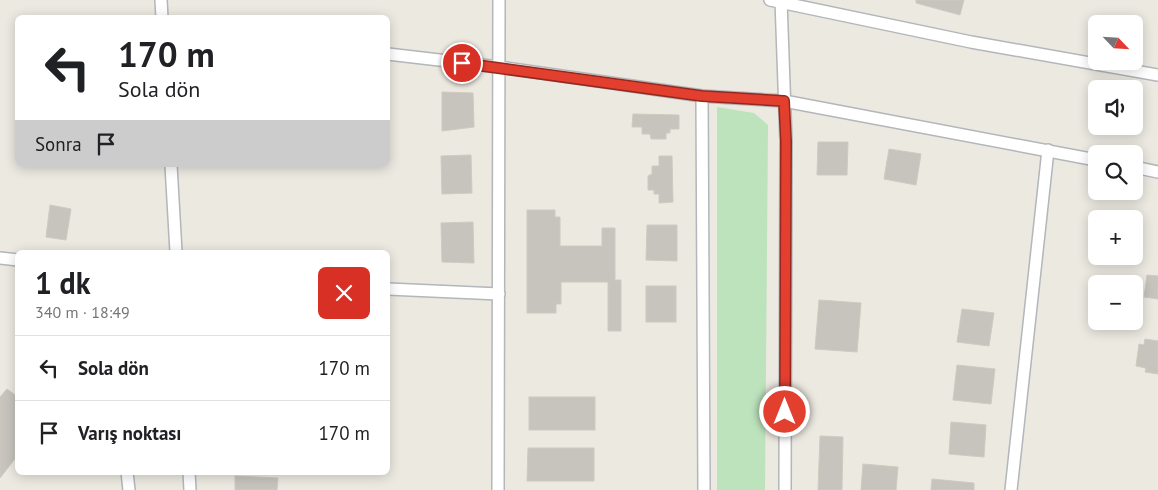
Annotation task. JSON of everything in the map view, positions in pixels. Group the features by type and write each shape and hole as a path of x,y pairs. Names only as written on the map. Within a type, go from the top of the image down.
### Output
{"street":[{"path":"161,0 162,15"},
{"path":"498,490 499,0"},
{"path":"785,490 786,141 778,0 971,42 1158,75"},
{"path":"390,54 499,67 702,96 784,101 1088,158"},
{"path":"702,96 704,490"},
{"path":"1011,490 1048,150"},
{"path":"171,167 176,250"},
{"path":"1143,169 1158,172"},
{"path":"0,258 15,260"},
{"path":"390,289 499,294"},
{"path":"128,475 129,490"},
{"path":"189,475 190,490"}],"green space":[{"path":"717,107 754,113 768,125 765,490 717,490"}],"building":[{"path":"916,0 964,0 960,15 916,3"},
{"path":"442,92 473,93 474,127 442,131"},
{"path":"633,114 679,115 679,129 670,129 670,133 666,133 666,139 651,139 650,134 642,134 642,127 632,127"},
{"path":"818,142 848,142 847,175 817,175"},
{"path":"889,149 921,154 916,185 884,179"},
{"path":"471,155 472,193 442,194 441,156"},
{"path":"659,156 672,156 673,202 659,203 659,194 654,194 654,190 648,190 648,176 652,174 652,166 659,166"},
{"path":"50,205 71,209 66,240 46,237"},
{"path":"527,210 555,210 555,217 560,217 560,246 602,246 602,228 615,228 615,280 621,280 621,331 608,331 608,282 561,282 561,304 556,304 556,313 527,313"},
{"path":"473,222 474,263 442,262 441,223"},
{"path":"647,225 677,225 677,261 646,260"},
{"path":"1147,275 1158,276 1158,299 1144,297"},
{"path":"646,286 676,286 676,322 646,322"},
{"path":"819,300 861,303 857,352 815,349"},
{"path":"962,309 994,313 989,346 957,342"},
{"path":"1145,339 1158,341 1158,374 1145,372 1146,368 1136,366 1139,344 1144,345"},
{"path":"957,365 995,369 991,404 953,400"},
{"path":"7,389 15,395 15,459 0,478 0,397"},
{"path":"529,397 595,397 595,430 529,430"},
{"path":"951,422 986,425 984,457 949,454"},
{"path":"820,436 843,437 842,490 818,490"},
{"path":"528,448 594,448 594,481 527,481"},
{"path":"863,464 898,467 896,490 861,490"},
{"path":"235,476 278,478 277,490 235,490"},
{"path":"932,479 974,483 974,490 931,490"}],"route":[{"path":"462,63 702,96 784,101 786,141 785,412"}]}
